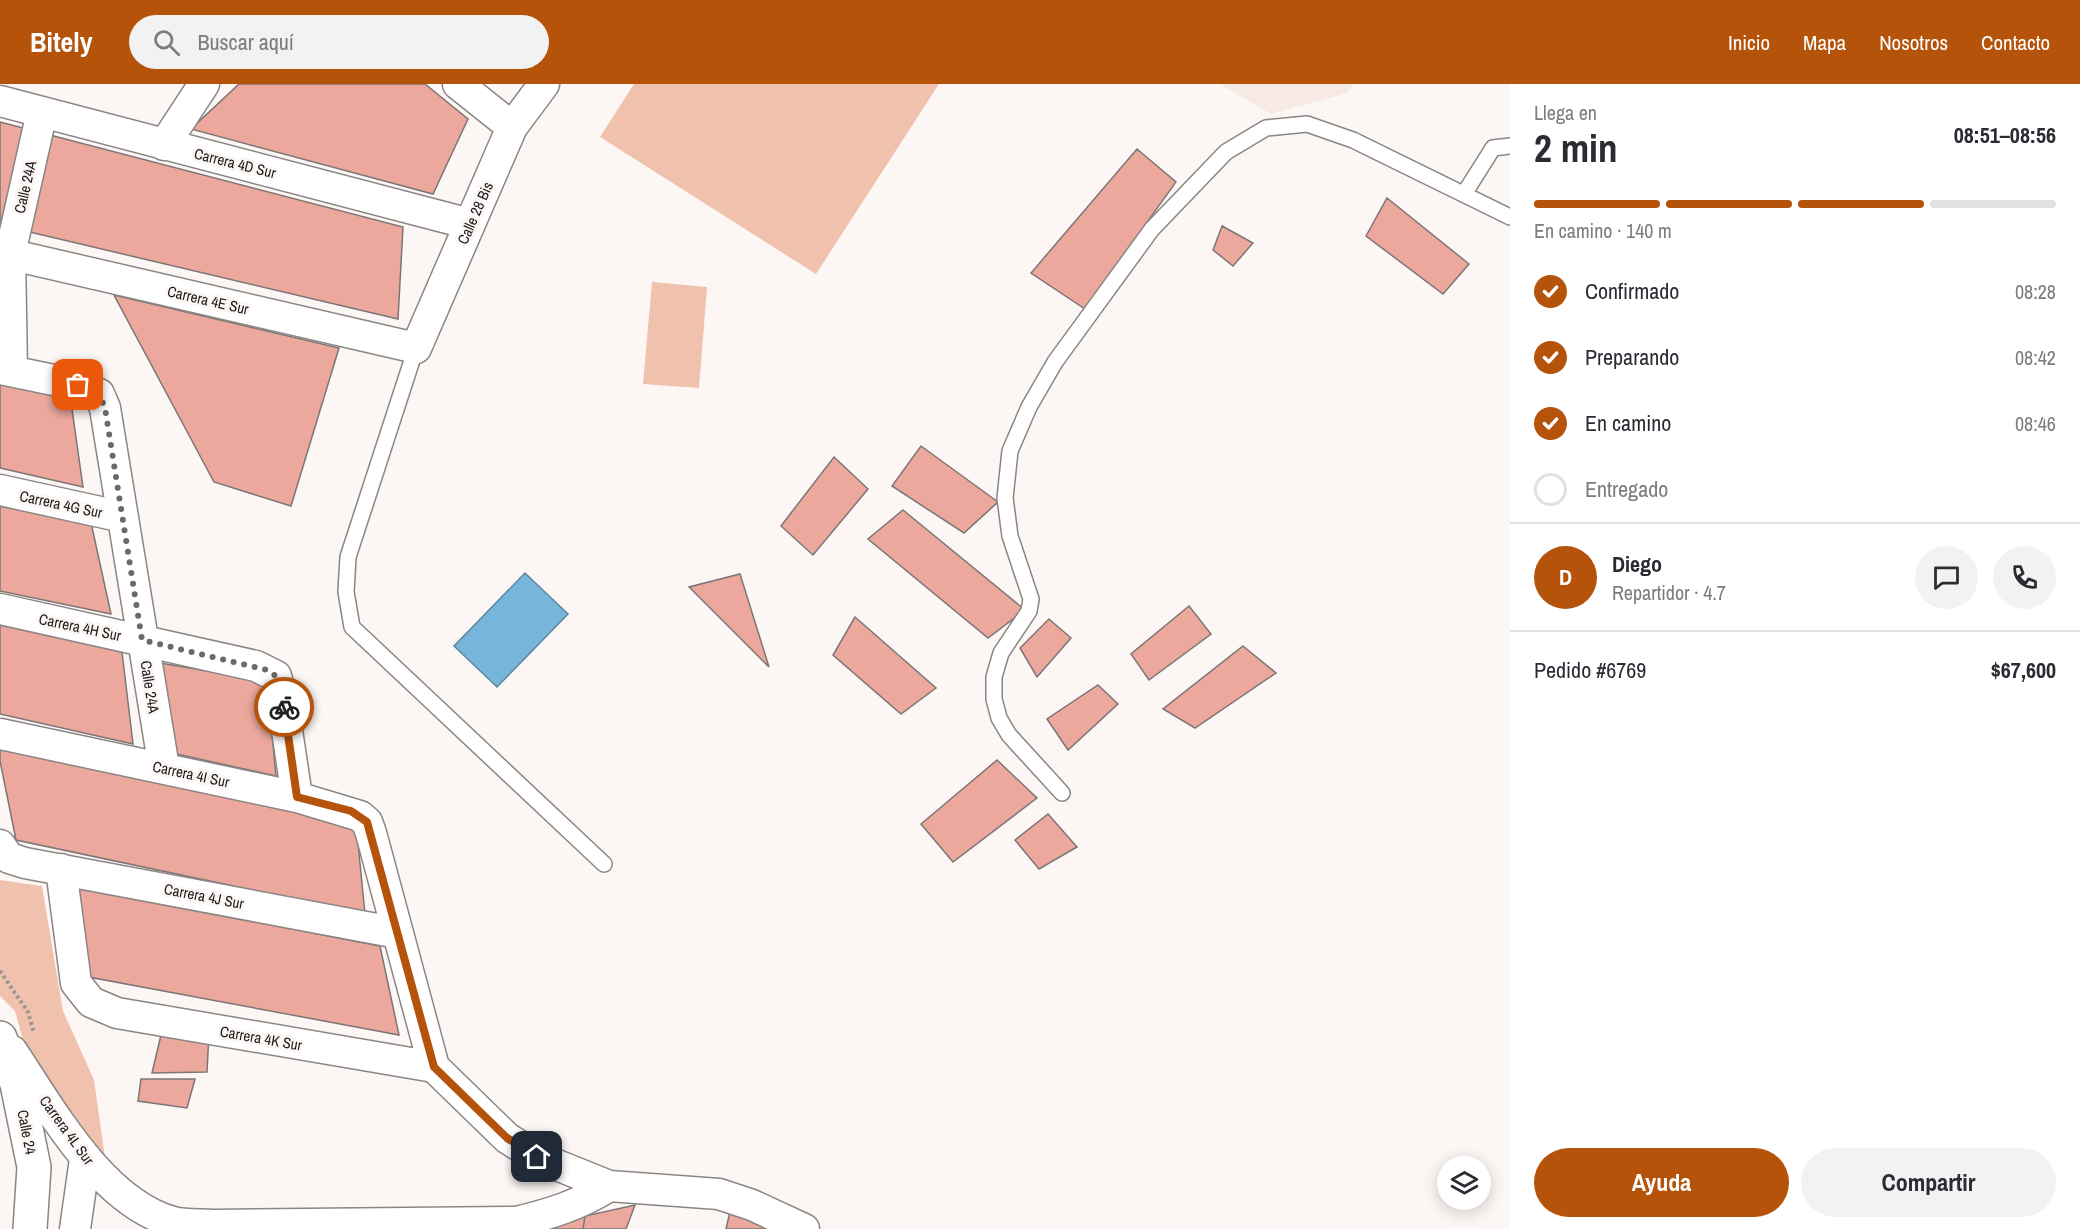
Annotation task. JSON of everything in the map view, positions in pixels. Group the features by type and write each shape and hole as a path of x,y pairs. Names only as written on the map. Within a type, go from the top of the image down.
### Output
{"main road":[{"name":"Calle 24","path":"0,1038 17,1084 34,1167 30,1229"}],"street":[{"path":"164,145 204,84"},
{"path":"458,84 512,127"},
{"name":"Calle 28 Bis","path":"416,348 512,127 544,84"},
{"name":"Carrera 4D Sur","path":"0,101 470,224"},
{"name":"Calle 24A","path":"42,112 5,253 6,370 78,385 99,394 105,408 164,768"},
{"name":"Carrera 4E Sur","path":"5,253 416,348"},
{"name":"Carrera 4G Sur","path":"0,490 123,517"},
{"name":"Carrera 4H Sur","path":"0,609 267,670 276,676 282,697 297,797"},
{"name":"Carrera 4I Sur","path":"0,734 297,797 351,811 367,822 398,933"},
{"name":"Carrera 4J Sur","path":"5,852 61,869 398,933"},
{"name":"Carrera 4K Sur","path":"61,869 76,982 91,1002 117,1013 434,1067"},
{"path":"398,933 434,1067 507,1138 537,1157 609,1186 719,1194 752,1205 804,1229"},
{"name":"Carrera 4L Sur","path":"0,1033 85,1159 142,1209 174,1222 214,1225 516,1222 551,1214 584,1202 609,1186"},
{"path":"75,1229 85,1159"}],"lane":[{"path":"1062,793 1009,735 999,718 994,699 994,677 1001,653 1029,611 1031,599 1010,536 1005,498 1010,451 1029,407 1055,362 1158,221 1226,152 1266,128 1307,124 1353,140 1510,217"},
{"path":"1464,194 1493,148 1510,146"},
{"path":"416,348 348,556 346,592 352,627 604,864"}],"shaded area":[{"path":"634,84 939,84 816,274 600,137"},
{"path":"1220,84 1354,84 1347,93 1271,114"},
{"path":"652,282 707,287 699,388 643,384"},
{"path":"0,880 42,886 63,1011 94,1080 105,1158 79,1142 26,1051 15,1011 0,996"}],"water":[{"path":"525,573 568,614 497,687 454,646"}],"building":[{"path":"239,84 425,84 468,119 433,194 191,129"},
{"path":"0,122 403,227 398,319 0,225"},
{"path":"1137,149 1176,182 1085,309 1031,273"},
{"path":"1387,198 1469,264 1443,294 1366,236"},
{"path":"1222,226 1253,243 1233,266 1213,250"},
{"path":"114,295 339,348 291,506 214,482"},
{"path":"0,375 69,388 83,487 0,468"},
{"path":"921,446 998,502 964,533 892,486"},
{"path":"834,457 868,489 813,555 781,526"},
{"path":"0,498 90,518 111,614 0,591"},
{"path":"903,510 1025,610 988,638 868,539"},
{"path":"740,574 769,667 689,587"},
{"path":"1189,606 1211,634 1149,680 1131,654"},
{"path":"855,617 936,688 901,714 833,655"},
{"path":"1049,619 1071,638 1037,677 1020,648"},
{"path":"0,623 122,652 133,744 0,714"},
{"path":"1243,646 1276,673 1195,728 1163,709"},
{"path":"160,663 267,681 276,776 172,753"},
{"path":"1098,685 1118,704 1068,750 1047,719"},
{"path":"0,741 356,823 365,914 16,840 0,761"},
{"path":"997,760 1037,798 953,862 921,824"},
{"path":"1048,814 1077,847 1039,869 1015,840"},
{"path":"68,886 380,946 399,1035 78,975"},
{"path":"209,1033 207,1072 152,1073 161,1035"},
{"path":"141,1079 195,1079 187,1108 138,1101"},
{"path":"635,1205 626,1229 583,1229 585,1216"},
{"path":"731,1207 785,1229 726,1229"},
{"path":"585,1216 583,1229 524,1229 524,1227"}],"way so far":[{"path":"78,385 99,394 105,408 142,640 267,670 276,676 284,707"}],"route":[{"path":"284,707 297,797 351,811 367,822 434,1067 507,1138 537,1157"}]}
